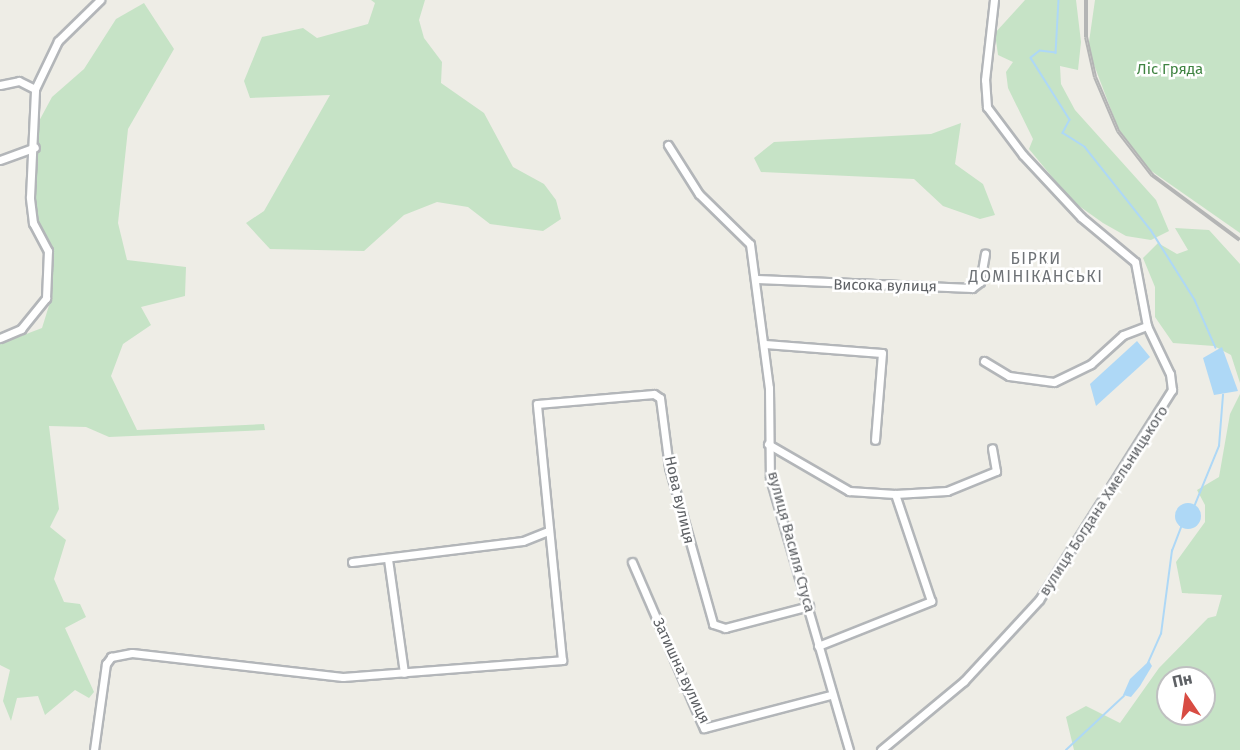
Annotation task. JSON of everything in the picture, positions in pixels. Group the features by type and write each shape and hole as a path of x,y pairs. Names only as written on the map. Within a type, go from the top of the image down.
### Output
{"street":[{"path":"0,338 21,329 46,298 48,251 33,223 30,197 34,147 34,89 58,41 100,0"},
{"name":"вулиця Богдана Хмельницького","path":"881,750 964,681 1039,600 1166,407 1170,374 1147,326 1135,262 1081,217 1023,155 987,107 984,80 994,0"},
{"path":"0,85 19,81 34,89"},
{"name":"вулиця Василя Стуса","path":"668,145 699,194 750,244 758,279 765,344 770,478 809,606 831,695 849,750"},
{"path":"0,160 34,147"},
{"name":"Висока вулиця","path":"758,279 972,288 980,282 985,253"},
{"path":"984,361 1009,376 1054,382 1091,364 1123,335 1147,326"},
{"path":"765,344 882,353 875,440"},
{"name":"Нова вулиця","path":"548,531 548,480 537,404 654,394 660,398 669,467 713,624 725,628 809,606"},
{"path":"768,444 819,478 849,490 895,494 947,491 996,471 992,448"},
{"path":"818,646 931,601 895,494"},
{"path":"94,750 94,725 111,657 132,653 343,677 562,660 548,531 523,541 352,562"},
{"path":"388,559 404,672"},
{"name":"Затишна вулиця","path":"632,562 704,728 831,695"}],"green space":[{"path":"371,0 425,0 419,20 424,38 442,62 441,83 484,113 513,167 544,184 556,200 561,219 543,231 490,224 468,207 437,202 404,215 364,251 270,249 246,223 264,211 330,95 250,98 244,81 262,37 303,28 317,38 368,24 375,3"},
{"path":"1025,0 1076,0 1081,42 1078,70 1060,66 1061,84 1075,110 1156,200 1169,231 1151,240 1126,236 1103,223 1072,201 1029,149 1033,139 1008,88 1006,72 1013,62 998,55 995,33"},
{"name":"Ліс Гряда","path":"1095,0 1240,0 1240,233 1147,168 1118,128 1088,49"},
{"path":"144,3 174,49 128,129 118,223 127,260 186,267 185,296 141,307 151,325 123,344 111,376 137,430 264,424 265,430 109,437 86,427 49,426 59,509 50,527 66,540 54,579 64,602 80,604 86,617 65,628 94,692 89,698 75,690 45,715 38,696 17,698 11,721 3,701 10,670 0,665 0,344 42,328 51,299 51,249 36,218 34,194 38,123 52,97 84,69 116,19"},
{"path":"961,123 955,164 983,184 995,215 980,219 943,206 914,179 761,172 754,158 774,142 931,134"},
{"path":"1175,228 1209,230 1240,264 1240,383 1231,355 1214,346 1173,343 1155,317 1155,287 1143,258 1158,243 1177,254 1188,250"},
{"path":"1240,394 1240,750 1074,750 1066,717 1086,706 1120,723 1156,672 1156,726 1216,726 1216,666 1161,666 1208,618 1216,616 1222,595 1182,593 1176,562 1205,522 1205,505 1197,490 1219,477 1230,414"}],"water":[{"path":"1137,341 1150,357 1096,406 1090,384"},
{"path":"1222,347 1238,391 1214,395 1203,358"},
{"path":"1188,503 1197,507 1201,516 1197,525 1188,529 1179,525 1175,516 1179,507"},
{"path":"1149,661 1152,666 1140,686 1131,697 1123,695 1130,679"}],"waterway":[{"path":"1059,0 1056,53 1040,51 1031,58 1070,120 1063,133 1085,147 1151,230 1195,300 1216,348"},
{"path":"1194,507 1219,446 1223,395"},
{"path":"1148,663 1161,634 1172,551 1183,523"},
{"path":"1066,750 1124,696"}],"railway":[{"path":"1086,0 1086,37 1095,77 1118,131 1152,175 1240,240"}],"district":[{"name":"БІРКИ ДОМІНІКАНСЬКІ","path":"1036,268"}]}
